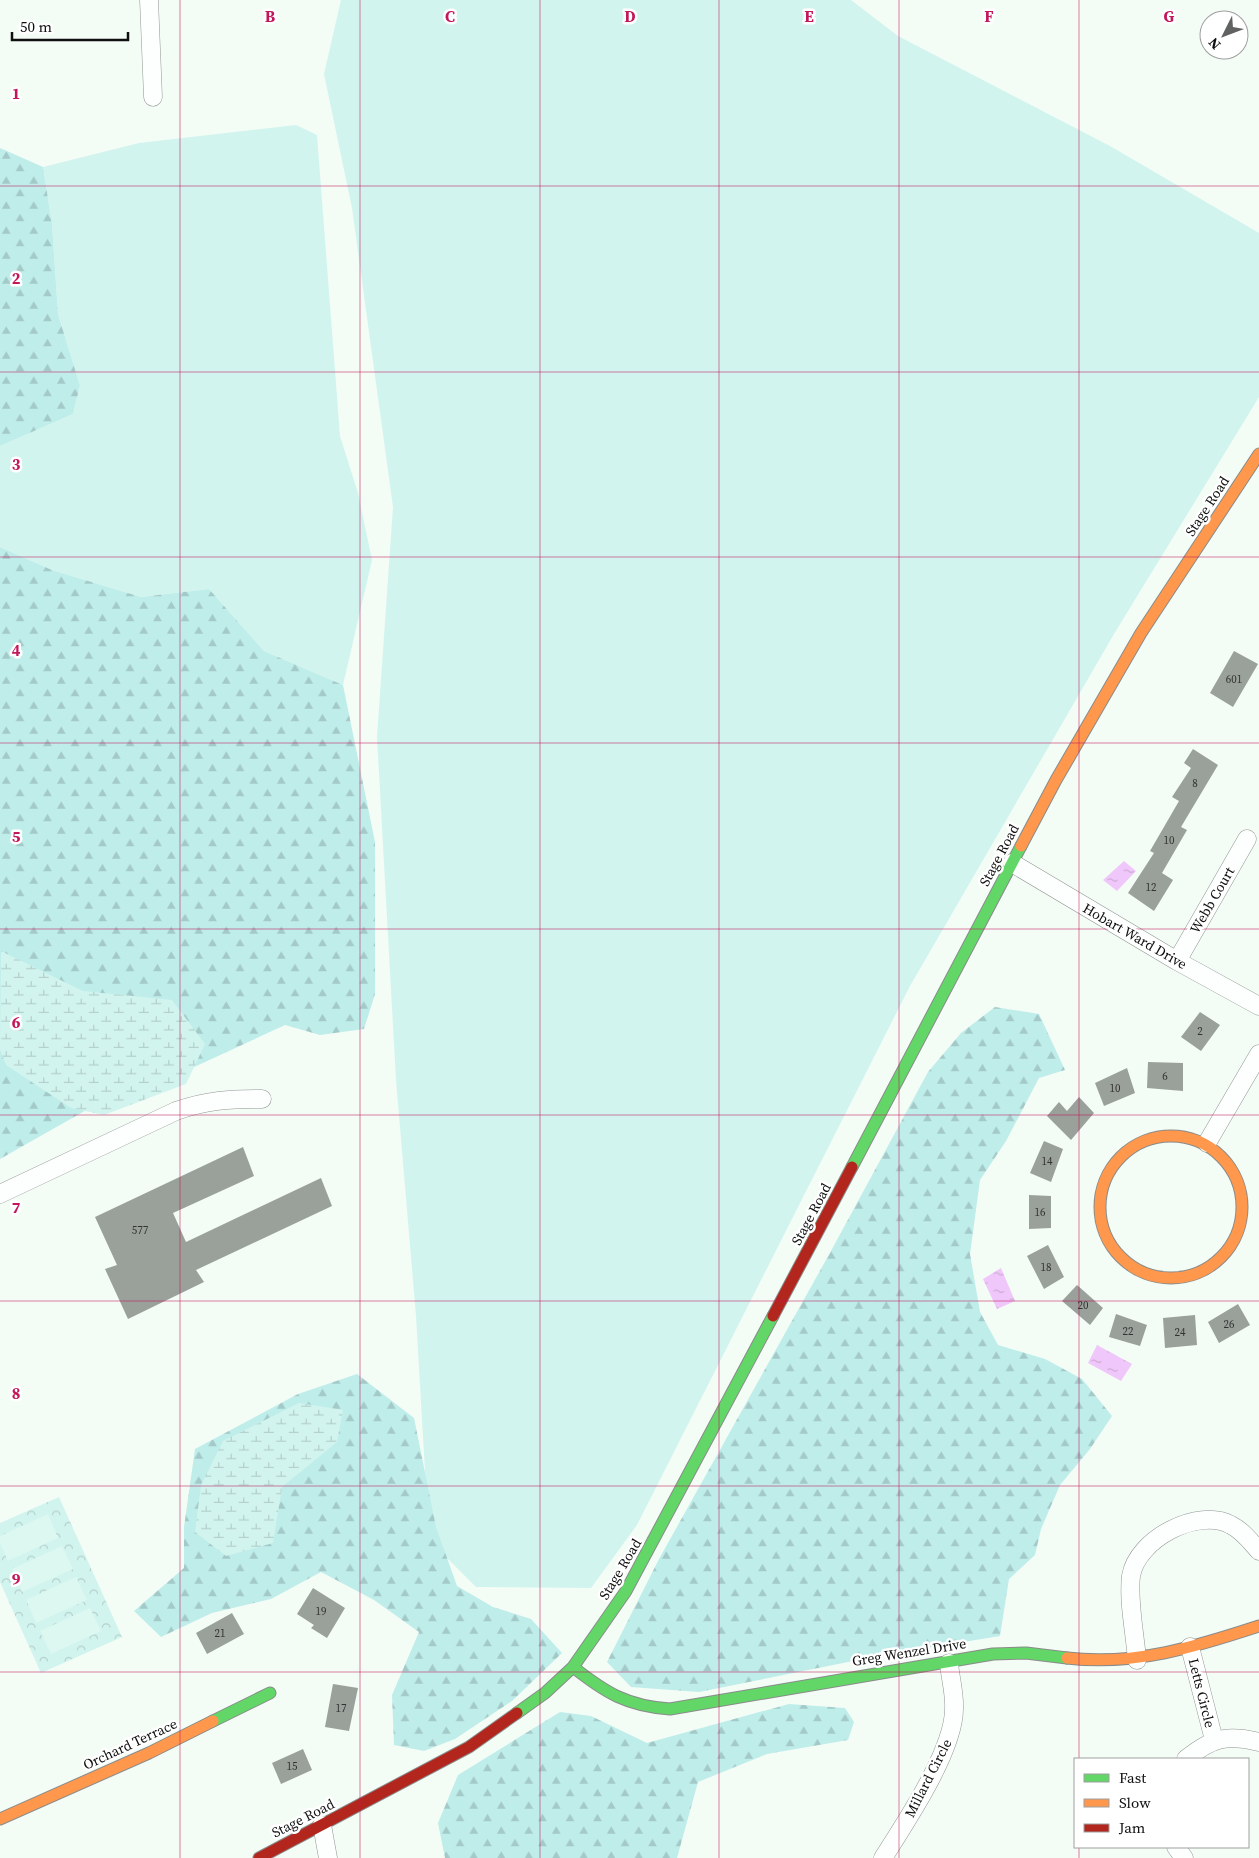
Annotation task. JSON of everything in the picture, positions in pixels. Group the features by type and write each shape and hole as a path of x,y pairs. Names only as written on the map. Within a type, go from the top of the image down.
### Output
{"street":[{"path":"149,0 153,97"},
{"name":"Stage Road","path":"259,1858 470,1747 520,1713 573,1668 626,1590 659,1533 1012,863 1141,633 1259,454"},
{"name":"Webb Court","path":"1177,961 1247,840"},
{"name":"Hobart Ward Drive","path":"1012,863 1177,961 1259,1006"},
{"path":"1208,1143 1259,1054"},
{"path":"0,1194 176,1111 215,1100 262,1099"},
{"path":"1162,1134 1195,1137 1208,1143 1236,1180 1240,1195 1240,1224 1234,1238 1223,1254 1207,1268 1186,1278 1162,1278 1147,1274 1130,1264 1113,1248 1103,1230 1100,1206 1109,1173 1119,1160 1145,1140 1162,1134"},
{"path":"1137,1660 1131,1575 1141,1554 1166,1532 1187,1523 1210,1520 1230,1524 1246,1536 1259,1551"},
{"name":"Greg Wenzel Drive","path":"573,1668 623,1703 645,1708 670,1709 895,1668 949,1662 998,1653 1029,1652 1103,1661 1137,1660 1212,1642 1259,1626"},
{"name":"Letts Circle","path":"1190,1647 1214,1740"},
{"name":"Millard Circle","path":"883,1858 908,1818 950,1738 954,1709 949,1662"},
{"name":"Orchard Terrace","path":"0,1819 149,1753 270,1693"},
{"name":"Letts Circle","path":"1187,1758 1202,1746 1214,1740 1237,1737 1259,1742"},
{"path":"322,1825 328,1858"}],"green space":[{"path":"341,0 851,0 898,36 1110,146 1259,233 1259,397 1114,634 910,986 637,1525 591,1588 476,1587 429,1540 416,1316 396,1080 377,737 393,507 352,208 324,74"},
{"path":"296,125 317,135 340,436 358,493 372,560 343,685 264,651 209,589 141,597 52,570 0,547 0,446 73,414 80,387 58,314 52,224 43,167 139,143"},
{"path":"0,148 43,167 52,224 58,314 80,386 73,414 0,446"},
{"path":"0,547 52,570 141,597 209,589 264,651 343,685 375,842 375,994 364,1029 320,1035 285,1025 179,1074 97,1104 0,1159"},
{"path":"1,951 83,991 172,1000 205,1044 186,1084 104,1115 71,1108 6,1065 0,1050"},
{"path":"995,1007 1039,1014 1065,1070 1039,1078 1006,1141 980,1180 970,1254 980,1312 998,1345 1045,1359 1082,1379 1112,1416 1090,1449 1060,1485 1041,1529 1035,1555 1009,1579 1000,1636 878,1656 699,1692 631,1687 607,1662 659,1559 831,1251 928,1072 961,1033"},
{"path":"357,1374 414,1418 436,1527 457,1586 493,1607 531,1619 562,1653 512,1701 455,1739 424,1751 394,1745 392,1695 419,1632 374,1600 321,1572 271,1599 212,1613 161,1637 134,1611 184,1568 184,1527 195,1449 298,1394"},
{"path":"299,1403 343,1410 337,1442 282,1487 273,1543 226,1556 195,1532 201,1485 223,1441"},
{"path":"59,1497 122,1637 41,1673 0,1582 0,1523"},
{"path":"789,1704 845,1708 854,1722 848,1740 767,1754 698,1782 677,1858 445,1858 438,1823 458,1775 560,1712 591,1716 647,1743"}],"shaded area":[{"path":"48,1514 58,1538 8,1561 0,1543 0,1536"},
{"path":"62,1546 73,1569 22,1592 12,1569"},
{"path":"76,1577 87,1600 36,1623 26,1600"},
{"path":"90,1608 101,1631 51,1654 40,1631"}],"water":[{"path":"1124,861 1136,871 1117,891 1103,880"},
{"path":"1001,1268 1015,1301 997,1309 983,1279"},
{"path":"1097,1345 1132,1364 1121,1381 1088,1363"}],"building":[{"path":"1234,651 1258,664 1233,707 1210,693"},
{"path":"1193,749 1218,765 1181,827 1187,830 1162,873 1173,880 1154,911 1128,893 1154,853 1150,851 1179,801 1172,797 1191,768 1184,763"},
{"path":"1200,1012 1220,1025 1201,1051 1181,1037"},
{"path":"1148,1062 1183,1063 1183,1091 1147,1088"},
{"path":"1127,1068 1135,1093 1104,1106 1095,1083"},
{"path":"1079,1097 1094,1113 1071,1140 1047,1116 1059,1102 1067,1111"},
{"path":"1044,1141 1063,1149 1051,1182 1030,1173"},
{"path":"243,1147 254,1176 173,1213 186,1242 321,1178 332,1206 196,1270 204,1282 128,1319 105,1269 117,1265 95,1217"},
{"path":"1029,1195 1051,1196 1051,1228 1029,1229"},
{"path":"1048,1245 1064,1277 1044,1289 1027,1256"},
{"path":"1077,1285 1103,1308 1090,1325 1062,1301"},
{"path":"1238,1304 1250,1325 1219,1343 1208,1322"},
{"path":"1116,1314 1147,1325 1140,1346 1109,1337"},
{"path":"1195,1315 1197,1345 1165,1348 1163,1318"},
{"path":"313,1588 345,1608 327,1638 311,1628 314,1625 297,1614"},
{"path":"232,1613 244,1634 207,1654 196,1633"},
{"path":"333,1684 358,1688 349,1731 325,1727"},
{"path":"303,1749 312,1770 281,1784 272,1763"}],"traffic: fast":[{"path":"852,1167 1021,846"},
{"path":"517,1713 545,1693 573,1667 626,1591 773,1316"},
{"path":"573,1667 618,1697 641,1705 670,1709 993,1654 1026,1653 1067,1658"},
{"path":"213,1721 270,1693"}],"traffic: slow":[{"path":"1021,846 1056,780 1141,633 1259,454"},
{"path":"1171,1136 1198,1142 1210,1148 1221,1157 1230,1168 1236,1180 1242,1207 1236,1234 1230,1246 1221,1257 1210,1266 1198,1272 1171,1278 1144,1272 1132,1266 1121,1257 1112,1246 1106,1234 1100,1207 1106,1180 1112,1168 1121,1157 1132,1148 1144,1142 1171,1136"},
{"path":"1067,1658 1092,1660 1141,1657 1212,1641 1259,1626"},
{"path":"0,1819 149,1753 213,1721"}],"traffic: jam":[{"path":"773,1316 852,1167"},
{"path":"259,1858 469,1747 517,1713"}]}
